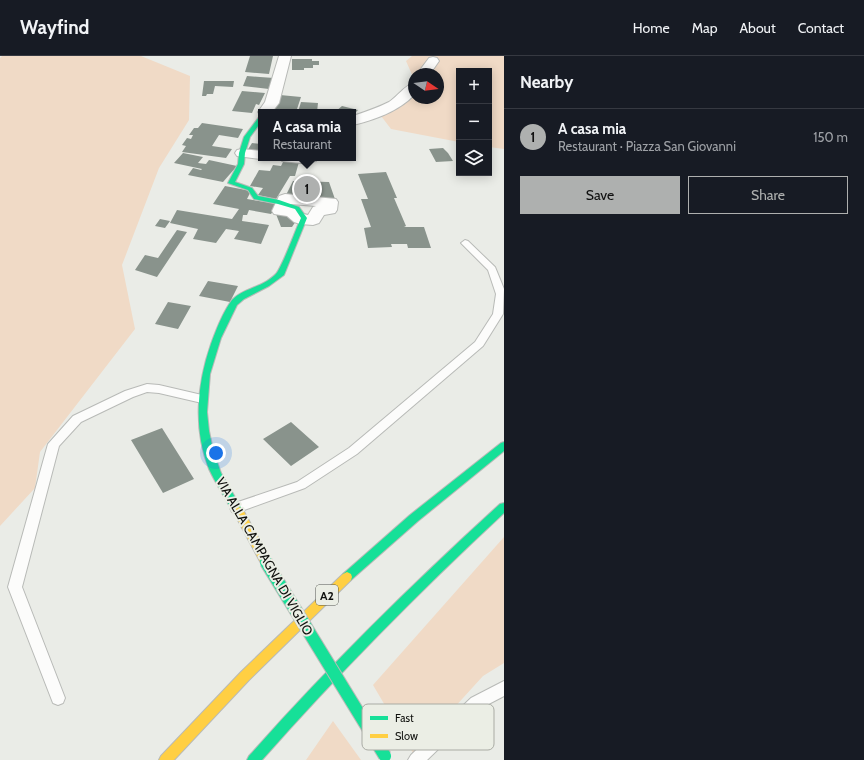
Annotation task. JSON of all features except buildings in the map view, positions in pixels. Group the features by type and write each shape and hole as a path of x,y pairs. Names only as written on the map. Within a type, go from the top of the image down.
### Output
{"main road":[{"path":"258,122 247,137 242,153 241,164 231,183 250,189 256,198 281,203"},
{"name":"VIA ALLA CAMPAGNA DI VIGLIO","path":"303,223 281,272 274,280 262,287 246,292 235,302 218,336 209,361 202,398 205,437 214,468 266,562 362,719"},
{"name":"A2","path":"164,760 250,669 343,579 432,502 504,446"},
{"path":"253,760 279,729 369,634 429,575 504,507"}],"street":[{"path":"267,109 272,103 285,56"},
{"path":"427,68 432,61"},
{"path":"356,120 396,104 408,95"},
{"path":"242,153 258,154"},
{"path":"285,199 330,202 329,210 319,210 313,220 303,223 292,212 280,211 281,203 285,199"}],"lane":[{"path":"236,508 301,484 352,451 479,344 498,314 501,294 492,269 465,243"},
{"path":"58,698 14,587 54,444 77,419 129,394 147,388 202,398"},
{"path":"475,704 504,688"},
{"path":"416,760 427,750"}],"shaded area":[{"path":"2,56 141,56 190,76 189,120 159,168 122,265 135,329 40,452 35,488 0,526 0,58"},
{"path":"412,56 504,56 504,149 492,147 492,68 456,68 456,141 391,129 378,112 408,91 408,104 444,104 444,68 409,68 406,61"},
{"path":"504,537 504,663 483,676 458,704 384,704 373,685"},
{"path":"333,721 361,760 306,760"}],"traffic: fast":[{"path":"238,511 214,468 208,450 204,431 203,412 203,393 206,374 217,338 234,304 238,299 247,293 267,284 281,273 304,218 297,208 279,202 256,198 250,189 231,183 241,164 242,153 247,137 258,122"},
{"path":"347,577 414,518 504,446"},
{"path":"253,760 313,694 375,630 438,568 504,507"},
{"path":"266,562 362,719"},
{"path":"381,750 385,756"}],"traffic: slow":[{"path":"238,511 266,562"},
{"path":"165,760 245,676 347,577"}],"place":[{"name":"A casa mia","path":"307,189"}]}
